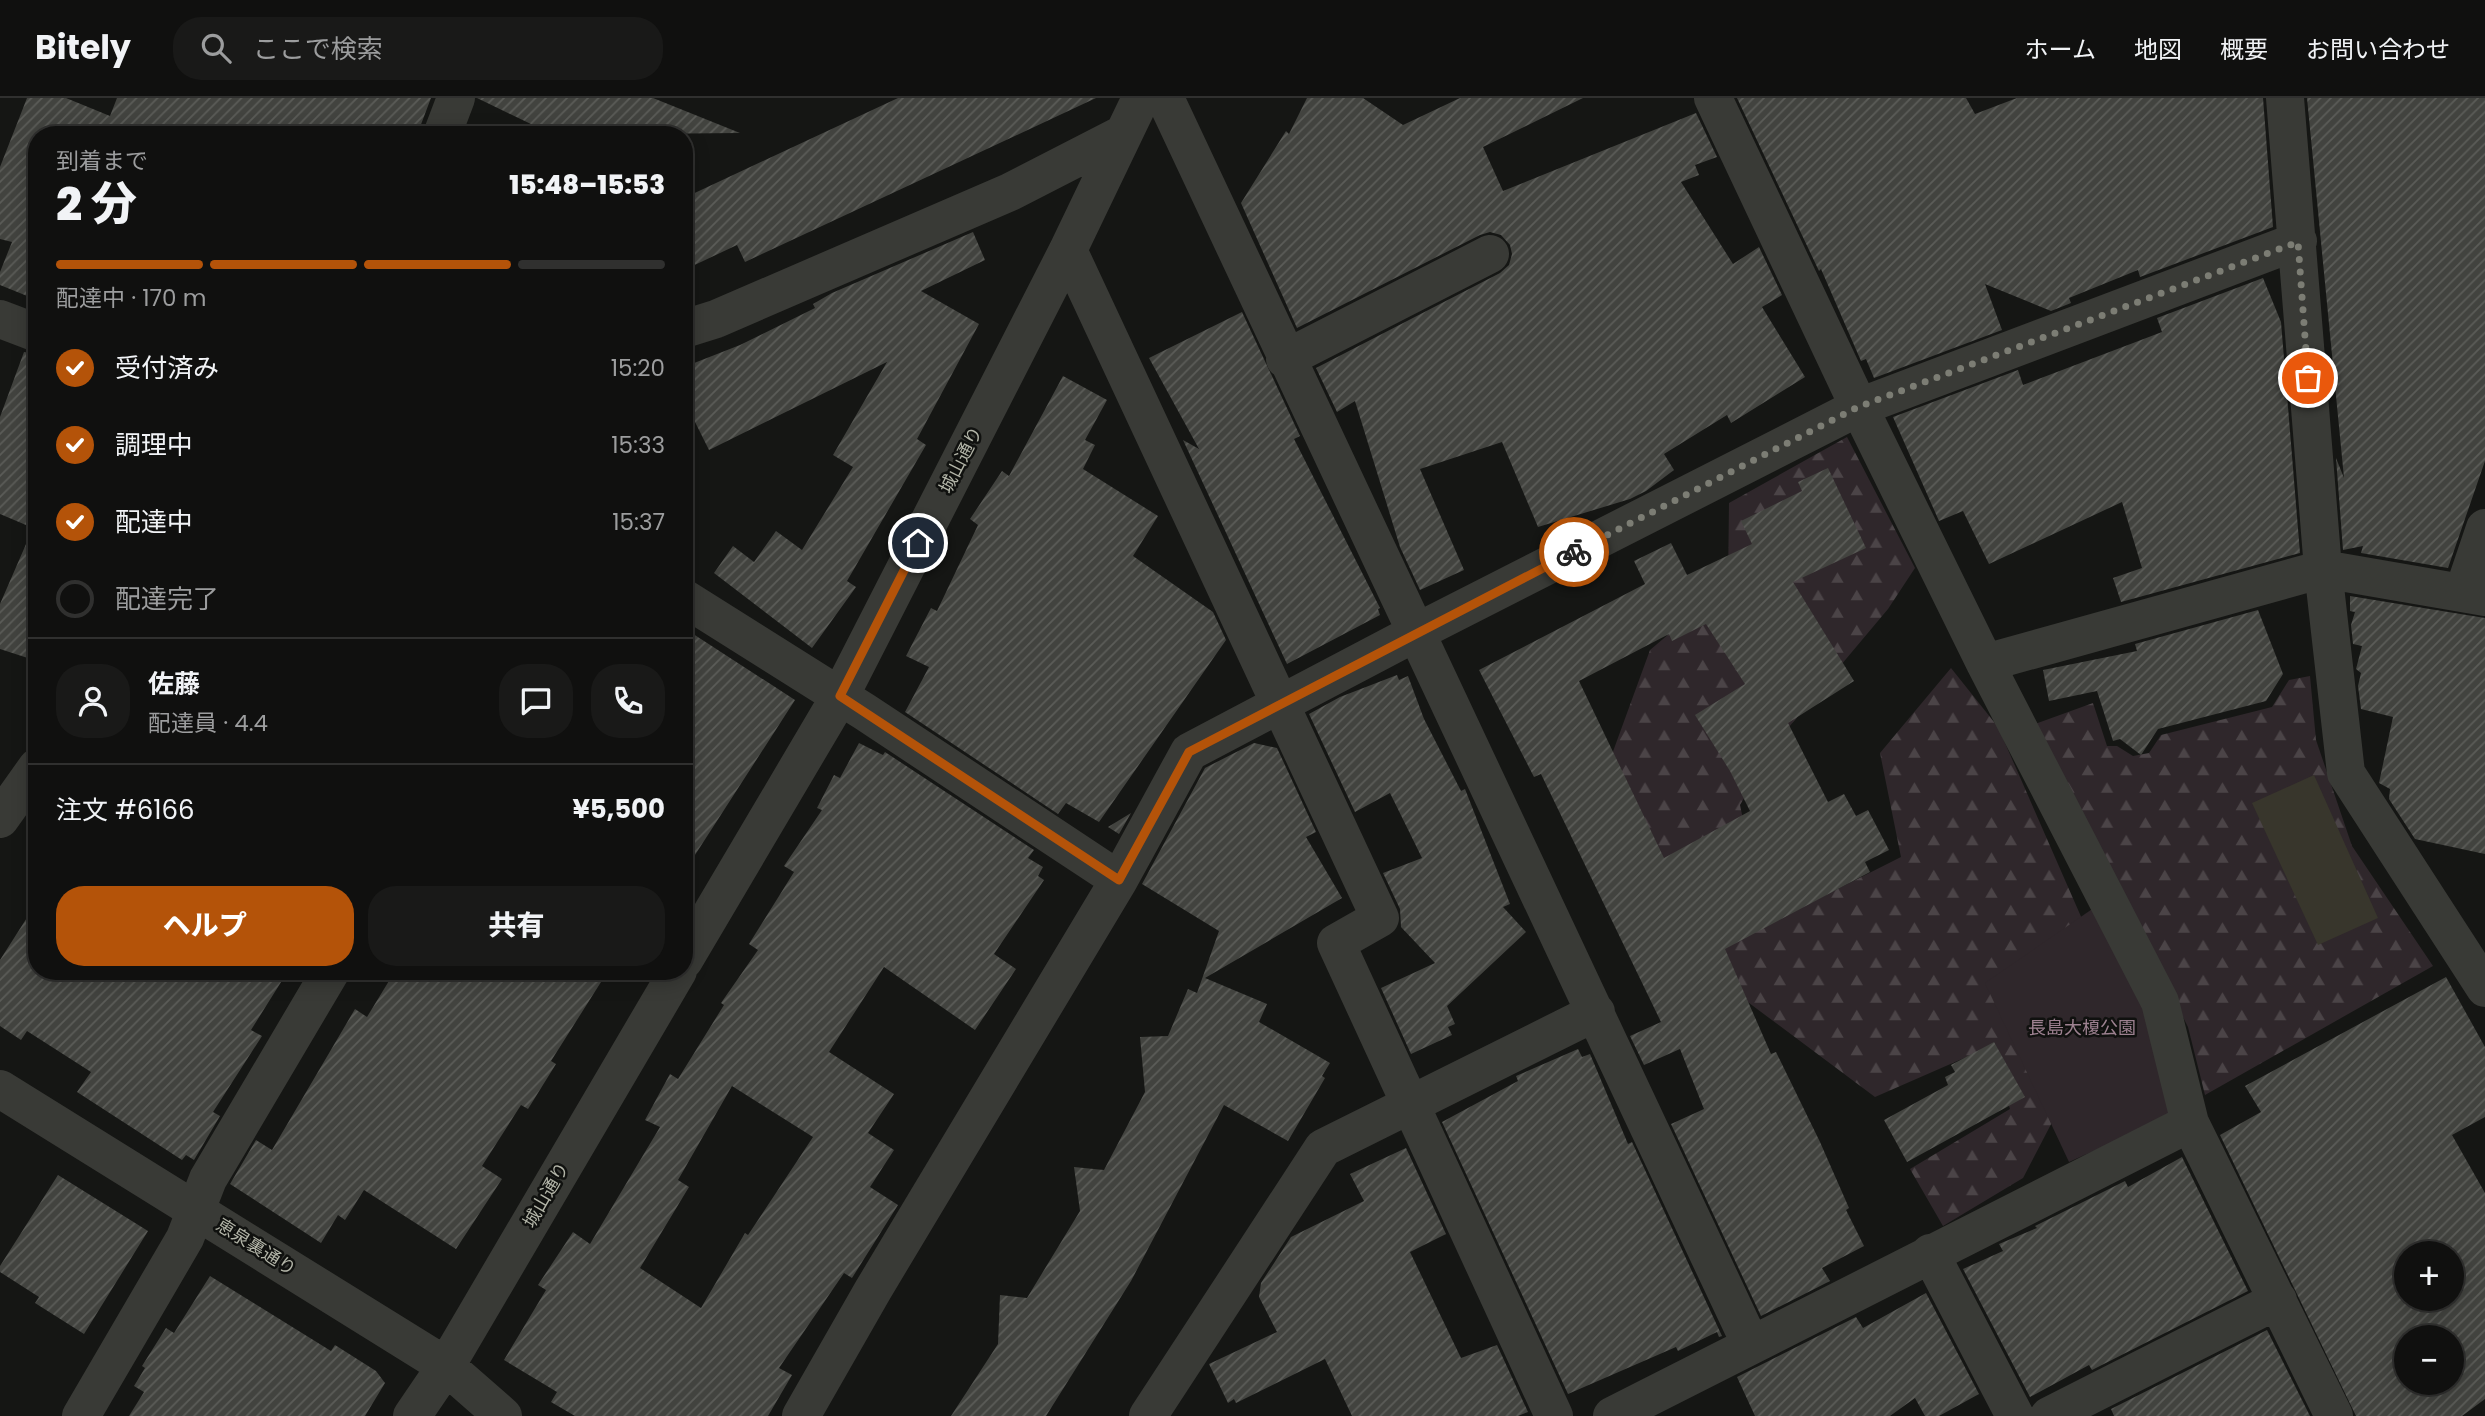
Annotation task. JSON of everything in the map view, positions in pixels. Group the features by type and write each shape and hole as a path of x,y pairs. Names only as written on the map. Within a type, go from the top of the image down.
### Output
{"street":[{"path":"445,126 456,98"},
{"name":"城山通り","path":"693,945 840,696 1069,250 1141,98"},
{"path":"1164,98 1751,1345"},
{"path":"1713,98 1858,407 1985,663 2160,1002 2190,1123 2334,1416"},
{"path":"2285,98 2323,569 2346,773 2485,988"},
{"path":"693,326 716,319 1010,192 1123,134"},
{"path":"801,1416 873,1290 1119,880 1189,752 1417,632 1858,407 2298,242"},
{"path":"1069,250 1380,918 1336,943 1554,1416"},
{"path":"1285,359 1490,254"},
{"path":"0,319 28,330"},
{"path":"1985,663 2323,569 2474,595 2485,528"},
{"path":"693,604 840,696 1119,880"},
{"path":"0,819 28,780"},
{"path":"81,1416 185,1238 208,1179 326,980"},
{"name":"城山通り","path":"412,1416 446,1366 673,980"},
{"path":"1148,1416 1323,1149 1596,1012"},
{"name":"恵泉裏通り","path":"0,1089 446,1366 503,1416"},
{"path":"1612,1416 2190,1123"},
{"path":"1930,1253 2015,1416"},
{"path":"2049,1416 2278,1300"}],"green space":[{"path":"1847,437 1915,568 1888,609 1778,740 1740,805 1754,872 1792,912 1901,857 1880,753 1951,668 1998,727 2153,1081 2073,1082 2023,1178 1943,1226 1910,1169 2010,1109 1999,1075 1971,1055 1875,1097 1737,994 1663,905 1611,757 1650,650 1728,584 1729,503"},
{"path":"2310,676 2316,740 2352,846 2433,966 2205,1095 2188,1027 2035,724 2093,703 2107,746 2117,746 2133,756 2149,753 2161,735 2272,707 2289,680"},
{"name":"長島大榎公園","path":"2098,905 2148,1006 2174,1115 2069,1162 1985,983"}],"shaded area":[{"path":"2314,775 2378,918 2318,945 2252,803"}],"building":[{"path":"27,98 66,98 110,116 117,98 431,98 420,126 28,126 28,296 0,285 0,272 12,242 0,239 0,167"},
{"path":"477,98 653,98 740,133 693,133 693,126 533,125"},
{"path":"898,98 1096,98 745,262 737,245 693,266 693,194"},
{"path":"1307,98 1363,98 1403,125 1460,98 1583,98 1483,147 1503,191 1696,113 1717,157 1695,165 1699,175 1681,182 1733,264 1759,247 1782,295 1762,307 1805,377 1731,423 1727,415 1664,454 1674,470 1646,491 1630,499 1538,527 1502,442 1420,469 1464,570 1420,590 1400,547 1355,401 1337,412 1316,368 1500,273 1509,265 1512,254 1510,245 1501,235 1490,232 1480,235 1297,328 1241,203 1286,131 1289,134"},
{"path":"1737,98 1966,98 1975,114 2017,98 2263,98 2273,227 2140,277 2138,270 2069,298 2071,303 2051,311 1985,284 2002,330 1874,378 1866,359 1861,361 1821,269 1819,271"},
{"path":"2307,98 2485,98 2485,461 2448,568 2361,553 2363,546 2343,550 2336,458 2344,478"},
{"path":"973,232 985,260 921,291 979,324 917,439 926,445 847,581 856,587 812,648 714,573 733,546 754,562 776,531 802,550 853,467 833,455 887,362 709,450 693,418 693,363 740,345 815,308 813,304 832,293"},
{"path":"2263,278 2281,322 2300,553 2121,602 2113,578 2142,568 2122,502 1989,564 1963,511 1939,521 1893,417 2018,370 2023,385 2162,332 2157,318"},
{"path":"1242,312 1300,436 1294,439 1380,608 1380,615 1287,664 1183,440 1199,449 1149,358"},
{"path":"24,352 28,353 28,526 0,514 0,417"},
{"path":"1063,376 1107,400 1085,440 1095,445 1083,469 1158,516 1133,556 1213,612 1226,640 1099,822 1066,803 1058,814 905,712 929,667 906,656 931,608 937,611 978,525 970,519 1002,471 1009,476"},
{"path":"1828,468 1866,548 1793,582 1854,681 1788,723 1828,802 1844,794 1856,816 1868,810 1889,850 1865,862 1870,872 1725,949 1771,1054 1776,1052 1820,1142 1849,1208 1846,1210 1864,1246 1822,1268 1830,1281 1761,1316 1671,1124 1704,1109 1680,1049 1644,1065 1630,1036 1661,1022 1541,774 1534,777 1479,670 1645,584 1634,561 1671,543 1687,575 1752,544 1741,521 1802,491 1798,482","holes":["1706,624 1745,684 1695,715 1730,771 1750,811 1664,858 1579,681 1669,634 1672,641"]},
{"path":"28,540 28,658 0,649 0,604"},
{"path":"2350,596 2485,618 2485,854 2415,839 2389,799 2390,789 2379,783 2393,717 2361,709 2358,686 2361,673 2356,669 2362,646 2353,644 2351,625 2355,612 2350,611"},
{"path":"2258,610 2283,674 2266,701 2158,729 2141,755 2120,739 2113,741 2097,691 2049,701 2043,670 2137,651 2135,644"},
{"path":"693,634 795,700 693,858"},
{"path":"1397,675 1399,680 1408,676 1424,719 1461,791 1465,789 1510,904 1503,907 1526,932 1447,1006 1455,1024 1448,1027 1452,1035 1411,1054 1381,988 1435,963 1401,927 1400,909 1383,873 1422,858 1390,793 1355,812 1309,714 1340,697"},
{"path":"859,743 883,755 885,752 1034,850 1028,858 1043,867 1038,876 1044,880 994,954 1016,969 975,1030 884,967 829,1052 894,1094 868,1133 894,1150 870,1187 898,1205 852,1278 844,1273 779,1368 792,1375 768,1416 575,1416 551,1402 557,1392 504,1360 546,1290 538,1285 573,1232 590,1244 660,1127 645,1120 670,1074 678,1079 724,1005 721,1003 758,950 749,944 794,872 784,866 822,810 817,808 834,775 840,778","holes":["732,1086 813,1137 748,1235 745,1233 701,1308 640,1268 689,1187 678,1180"]},
{"path":"1254,743 1277,748 1316,832 1306,837 1342,898 1205,978 1267,1004 1259,1022 1330,1063 1322,1076 1325,1078 1288,1141 1224,1105 1131,1281 1046,1416 951,1416 998,1344 1000,1295 1027,1298 1080,1211 1074,1167 1104,1170 1145,1092 1140,1037 1168,1036 1188,989 1197,993 1219,931 1142,884 1205,768"},
{"path":"1131,813 1119,834 1108,827"},
{"path":"28,916 28,980 282,980 251,1030 262,1036 213,1112 220,1116 194,1160 186,1155 182,1160 77,1092 91,1072 27,1031 21,1040 0,1026 0,960"},
{"path":"2446,977 2485,1047 2485,1117 2452,1135 2485,1193 2485,1399 2462,1416 2356,1416 2220,1135 2261,1112 2245,1086"},
{"path":"390,980 602,980 551,1061 556,1064 528,1109 521,1105 482,1166 502,1179 456,1249 364,1190 345,1220 338,1215 321,1243 230,1184 256,1140 272,1150 355,1009 367,1017"},
{"path":"1994,1042 2025,1097 1907,1162 1884,1120 1948,1085 1945,1077 1955,1072 1951,1065"},
{"path":"1578,1049 1582,1057 1590,1054 1628,1144 1632,1142 1722,1336 1719,1337 1717,1332 1678,1351 1676,1347 1568,1394 1442,1122 1518,1081 1516,1076"},
{"path":"1406,1148 1446,1234 1410,1252 1461,1358 1497,1345 1528,1412 1518,1416 1352,1416 1325,1359 1236,1403 1234,1399 1228,1403 1209,1364 1277,1332 1259,1297 1261,1283 1291,1237 1364,1201 1350,1174"},
{"path":"2182,1157 2248,1291 2092,1370 2089,1365 2030,1397 1963,1269 2003,1251 1999,1244 2037,1228 2035,1226 2125,1181 2128,1187"},
{"path":"58,1175 148,1231 84,1334 35,1303 39,1297 0,1272 0,1266"},
{"path":"210,1276 331,1351 335,1345 376,1371 385,1383 365,1416 129,1416 144,1392 134,1386 145,1368 142,1366 166,1328 174,1333"},
{"path":"1926,1293 1979,1394 1939,1416 1925,1416 1915,1398 1890,1416 1755,1416 1737,1377 1856,1317 1863,1328"},
{"path":"2267,1330 2310,1416 2114,1416 2111,1409"}],"way so far":[{"path":"1574,552 1858,407 2298,242 2308,378"}],"route":[{"path":"918,543 840,696 1119,880 1189,752 1574,552"}]}
